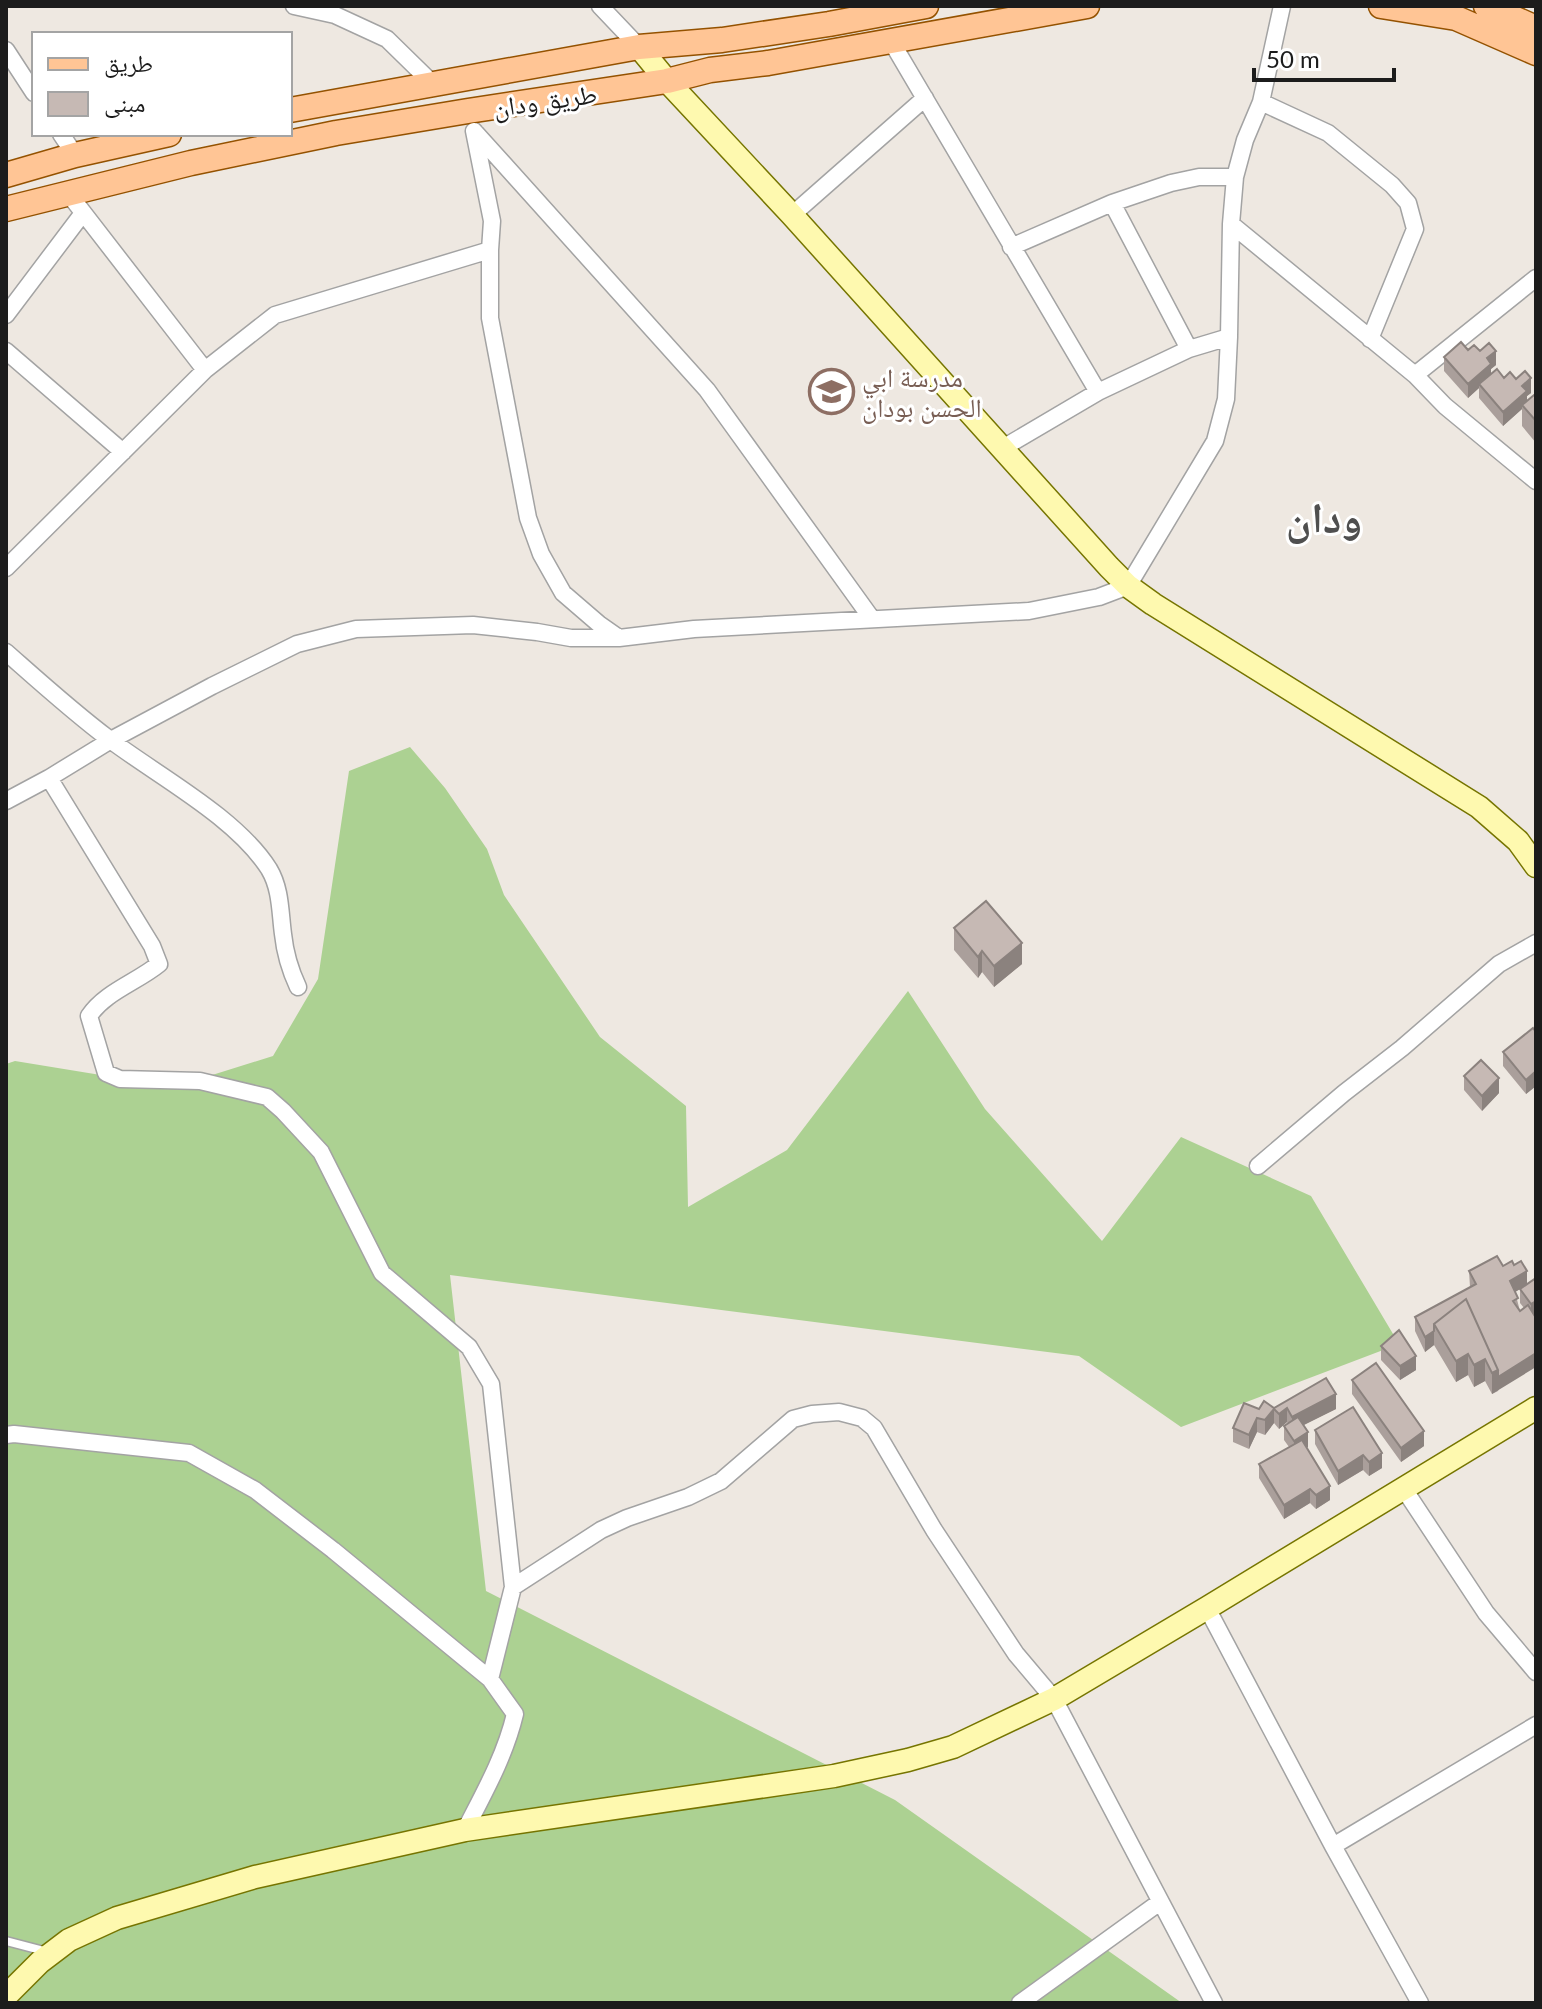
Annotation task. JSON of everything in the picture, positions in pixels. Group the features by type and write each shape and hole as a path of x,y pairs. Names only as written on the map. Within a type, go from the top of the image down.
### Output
{"main road":[{"name":"طريق ودان","path":"292,110 639,47 722,40 835,15 923,6"},
{"name":"طريق ودان","path":"6,209 75,203 205,160 336,133 471,121 710,70 768,63 1087,6"},
{"path":"1381,6 1476,12 1536,28"},
{"path":"1476,12 1536,53"},
{"path":"6,175 75,155 160,136"}],"street":[{"path":"294,6 335,15 387,39 433,84"},
{"path":"600,6 1128,586 1479,807 1518,841 1536,866"},
{"path":"6,801 111,740 297,644 356,629 473,625 571,638 619,638 694,629 1029,611 1099,597 1128,586 1215,441 1226,399 1235,177 1245,140 1261,102 1282,6"},
{"path":"891,41 1098,392"},
{"path":"6,50 32,90"},
{"path":"792,215 925,98"},
{"path":"1261,102 1328,133 1392,185 1408,203 1415,229 1370,339"},
{"path":"471,121 492,221 490,318 528,518 541,554 563,593 619,638"},
{"path":"471,121 707,390 872,619"},
{"path":"62,136 75,155"},
{"path":"1011,247 1112,203 1171,183 1199,177 1235,177"},
{"path":"6,315 75,203 205,370"},
{"path":"1112,203 1189,349"},
{"path":"1231,224 1415,375 1445,406 1536,481"},
{"path":"6,568 205,370 275,315 490,250"},
{"path":"1415,375 1536,278"},
{"path":"1003,448 1098,392 1189,349 1229,337"},
{"path":"6,351 123,452"},
{"path":"6,652 70,709 227,823 254,850 271,871 280,900 288,965 298,987"},
{"path":"49,778 152,946 159,964 96,1005 89,1016 106,1073 120,1079 200,1081 267,1097 321,1152 382,1273 469,1347 491,1384 513,1587 490,1679"},
{"path":"1258,1166 1499,964 1536,943"},
{"path":"6,1996 40,1962 69,1940 117,1918 255,1877 465,1830 834,1776 953,1747 1054,1699 1536,1408"},
{"path":"513,1587 601,1530 721,1481 793,1419 839,1412 862,1418 874,1428 942,1542 1016,1654 1054,1699 1214,2003"},
{"path":"6,1435 189,1453 255,1490 490,1679 515,1714 510,1737 498,1765 465,1830"},
{"path":"1404,1489 1486,1613 1536,1672"},
{"path":"1207,1608 1420,2003"},
{"path":"1333,1846 1536,1725"},
{"path":"1020,2003 1160,1902"}],"lane":[{"path":"6,1941 52,1953"}],"green space":[{"path":"410,747 445,788 487,849 504,895 600,1037 686,1106 688,1207 787,1150 908,991 985,1109 1102,1241 1181,1137 1311,1196 1399,1344 1181,1427 1079,1356 450,1275 486,1591 895,1800 1182,2003 6,2003 6,1064 15,1061 174,1087 273,1056 318,979 349,771"}],"building":[{"path":"1461,342 1468,350 1474,345 1480,351 1489,343 1496,351 1487,358 1491,364 1468,384 1444,357"},
{"path":"1497,369 1504,378 1510,372 1516,379 1525,371 1531,378 1522,386 1527,391 1503,412 1479,384"},
{"path":"1534,395 1536,397 1536,421 1522,405"},
{"path":"986,901 1022,943 994,966 982,951 978,957 954,928"},
{"path":"1533,1028 1536,1032 1536,1071 1526,1080 1503,1052"},
{"path":"1481,1060 1499,1078 1482,1096 1464,1076"},
{"path":"1497,1256 1503,1266 1512,1261 1514,1265 1521,1261 1527,1271 1510,1281 1518,1298 1513,1301 1520,1311 1528,1305 1536,1318 1536,1353 1498,1377 1498,1370 1466,1299 1434,1324 1434,1331 1425,1337 1415,1317 1476,1284 1469,1271"},
{"path":"1536,1278 1536,1301 1531,1304 1520,1289"},
{"path":"1466,1299 1498,1370 1492,1373 1485,1359 1474,1365 1468,1354 1456,1361 1434,1324"},
{"path":"1399,1330 1416,1356 1400,1366 1381,1346"},
{"path":"1376,1363 1424,1431 1401,1448 1352,1380"},
{"path":"1326,1378 1336,1394 1292,1417 1287,1408 1279,1414 1274,1409 1265,1420 1257,1418 1249,1435 1233,1428 1244,1403 1259,1409 1264,1401 1274,1408"},
{"path":"1353,1407 1382,1453 1369,1462 1363,1455 1338,1471 1315,1430"},
{"path":"1298,1417 1308,1432 1294,1441 1284,1426"},
{"path":"1302,1440 1330,1486 1316,1495 1310,1489 1284,1505 1259,1464"}],"place":[{"name":"مدرسة ابي الحسن بودان","path":"831,392"}],"district":[{"name":"ودان","path":"1324,517"}]}
